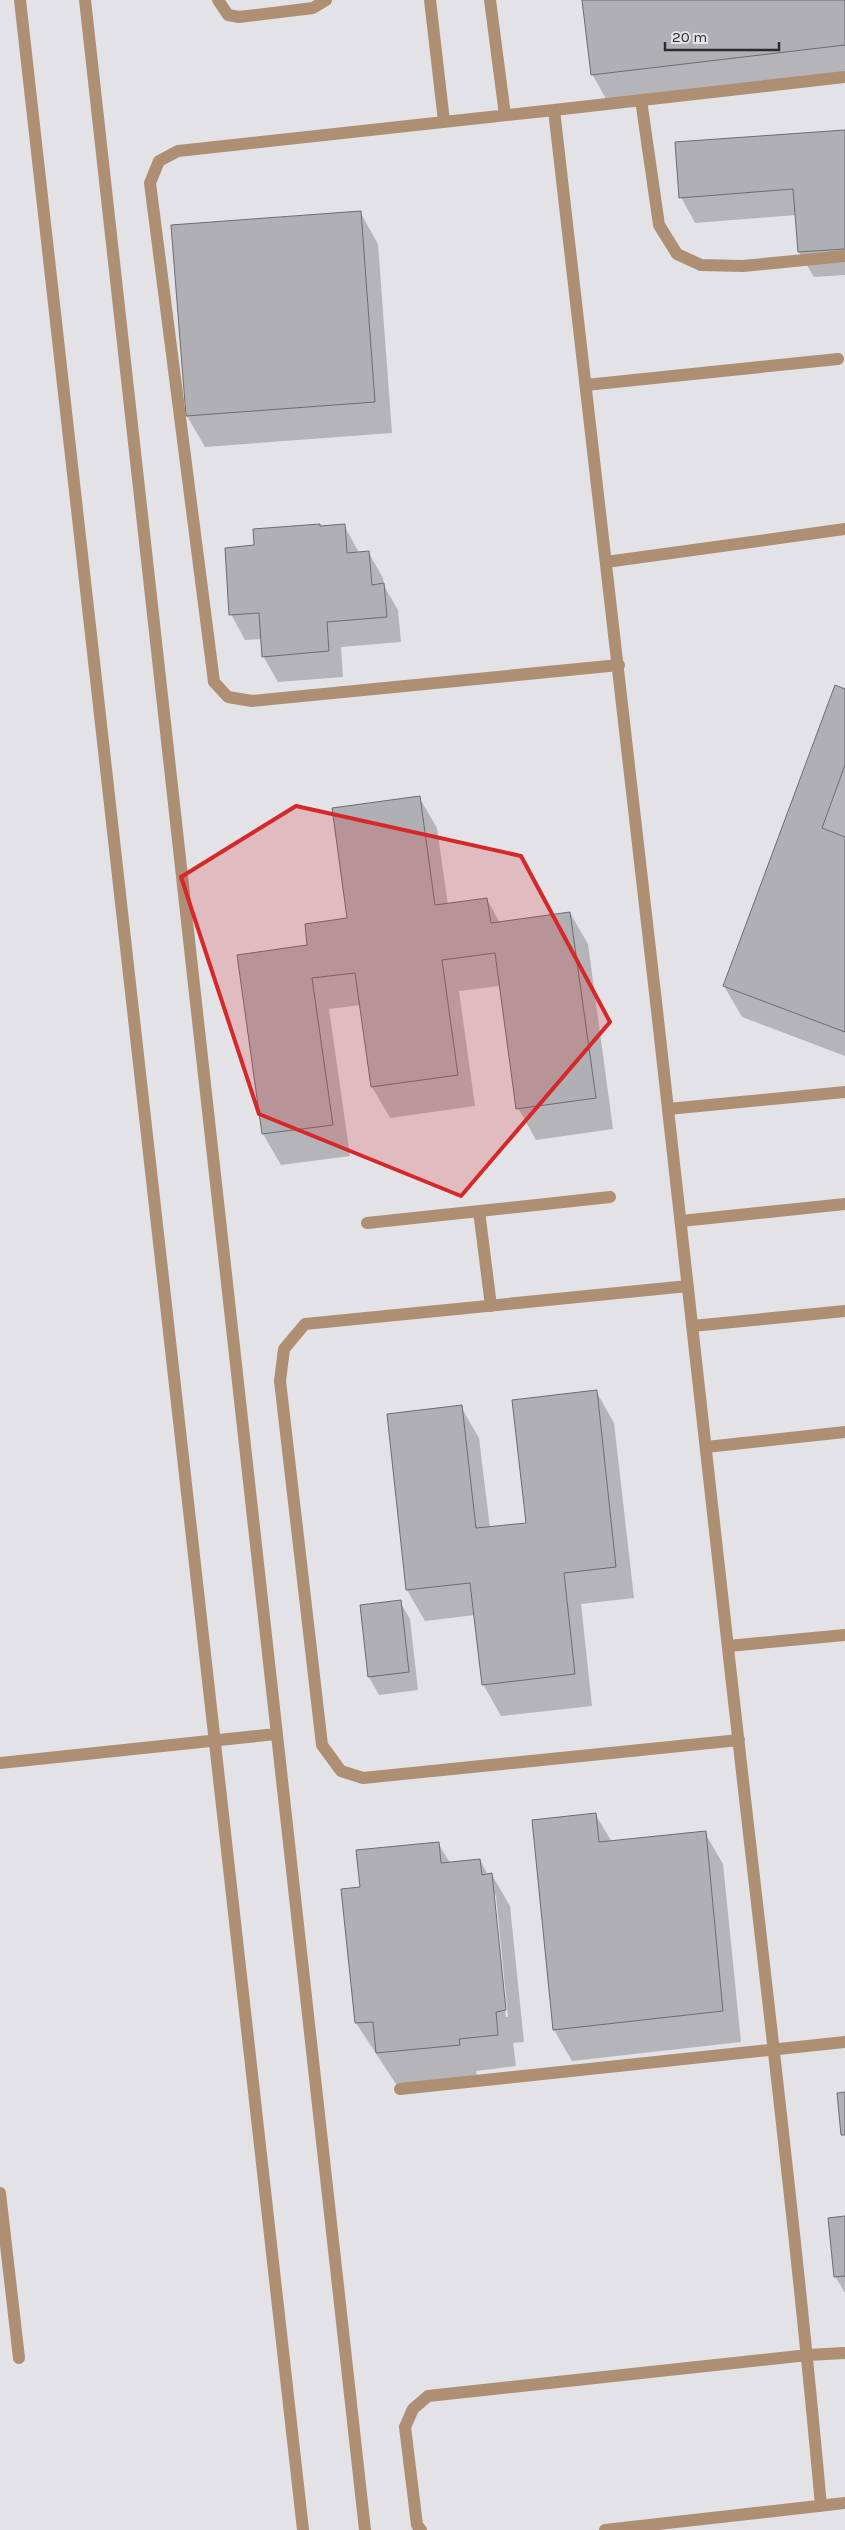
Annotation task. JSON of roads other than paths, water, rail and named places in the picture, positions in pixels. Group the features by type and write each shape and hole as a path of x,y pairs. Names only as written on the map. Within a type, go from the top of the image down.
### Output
{"lane":[{"path":"20,0 303,2530"},
{"path":"85,0 365,2530"},
{"path":"218,0 228,15 239,17 313,8 326,0"},
{"path":"430,0 444,121"},
{"path":"490,0 505,115"},
{"path":"619,665 252,701 228,697 214,682 150,183 159,161 178,152 845,77"},
{"path":"640,100 659,225 677,254 701,265 743,266 845,256"},
{"path":"554,110 619,665 774,2049 808,2355 821,2506"},
{"path":"586,385 838,359"},
{"path":"606,562 845,529"},
{"path":"668,1109 845,1092"},
{"path":"367,1223 610,1197"},
{"path":"681,1221 845,1204"},
{"path":"479,1211 491,1306"},
{"path":"688,1286 305,1324 284,1349 280,1381 322,1745 341,1771 363,1778 739,1740"},
{"path":"692,1326 845,1311"},
{"path":"706,1447 845,1432"},
{"path":"728,1646 845,1635"},
{"path":"0,1763 276,1734"},
{"path":"400,2088 845,2042"},
{"path":"0,2193 19,2358"},
{"path":"421,2530 417,2525 405,2427 413,2409 428,2396 808,2355 845,2353"},
{"path":"605,2530 845,2503"}]}
